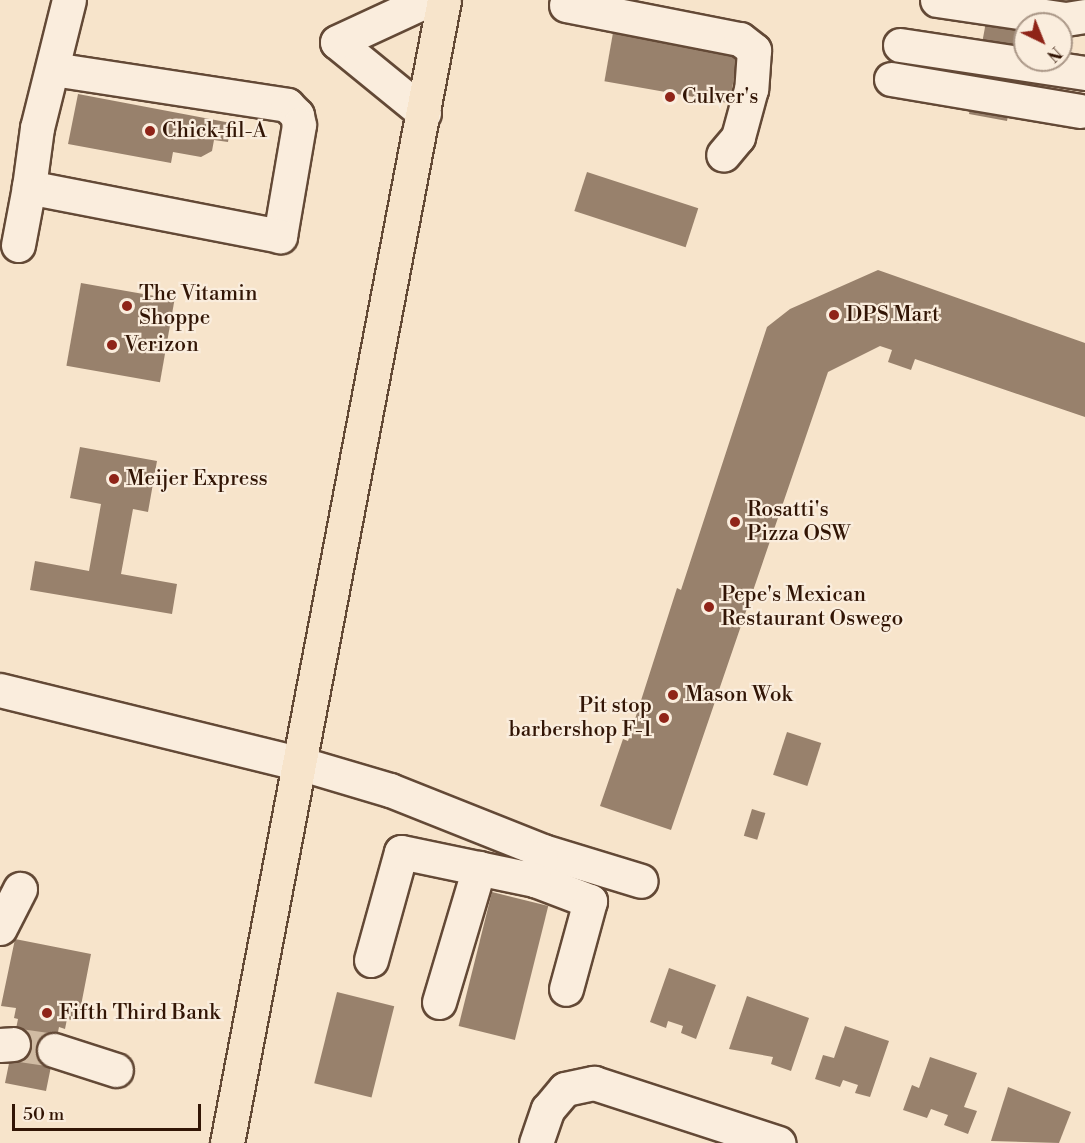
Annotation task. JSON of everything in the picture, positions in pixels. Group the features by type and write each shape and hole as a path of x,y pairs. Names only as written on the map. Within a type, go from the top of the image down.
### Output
{"main road":[{"path":"227,1143 302,764 444,0"}],"street":[{"path":"18,245 28,188 69,0"},
{"path":"424,113 337,42 428,0"},
{"path":"937,0 1066,19 1085,16"},
{"path":"1058,0 1085,9"},
{"path":"566,5 740,39 754,50 751,89 738,137 723,156"},
{"path":"896,62 1079,101"},
{"path":"28,188 280,236 299,125 297,115 287,105 53,69"},
{"path":"952,112 1079,101"},
{"path":"0,690 302,764 390,790 539,866 590,901 566,989"},
{"path":"371,960 401,852 479,868 539,866 641,880"},
{"path":"439,1002 479,868"},
{"path":"0,928 20,889"},
{"path":"54,1050 116,1070"},
{"path":"536,1143 548,1109 565,1089 594,1083 779,1143"}],"building":[{"path":"990,0 1013,16 1013,72 1016,72 1007,121 969,114"},
{"path":"614,27 739,49 730,103 604,81"},
{"name":"Chick-fil-A","path":"78,94 231,123 228,142 214,140 212,151 201,157 173,152 171,163 68,144"},
{"path":"587,172 698,208 686,247 574,211"},
{"path":"878,270 1085,343 1085,417 915,359 911,370 888,362 892,350 880,346 828,372 671,830 600,806 623,739 628,741 677,588 681,590 767,327 790,309"},
{"path":"81,283 175,299 160,382 66,366"},
{"path":"80,447 157,461 148,512 133,509 121,574 177,584 172,614 30,590 35,561 89,571 101,504 70,498"},
{"path":"787,732 821,743 807,786 773,775"},
{"path":"752,809 765,813 757,840 744,836"},
{"path":"492,892 548,906 515,1040 459,1026"},
{"name":"Fifth Third Bank","path":"15,939 91,954 78,1021 67,1019 65,1029 59,1027 46,1091 5,1083 18,1019 14,1018 16,1008 1,1006"},
{"path":"669,968 716,985 696,1039 681,1033 683,1026 668,1021 666,1028 650,1022"},
{"path":"337,992 394,1006 372,1097 314,1083"},
{"path":"747,996 809,1018 791,1071 771,1064 773,1057 729,1049"},
{"path":"845,1026 889,1041 870,1097 855,1093 858,1085 843,1080 840,1087 815,1079 823,1055 834,1058"},
{"path":"930,1057 977,1073 964,1107 977,1111 968,1134 944,1125 948,1115 931,1109 927,1118 903,1110 912,1085 919,1088"},
{"path":"1008,1087 1071,1112 1059,1143 991,1141"}],"tunnel":[{"path":"13,1044 54,1050"}],"place":[{"name":"Culver's","path":"670,97"},
{"name":"Chick-fil-A","path":"150,131"},
{"name":"The Vitamin Shoppe","path":"127,306"},
{"name":"DPS Mart","path":"834,315"},
{"name":"Verizon","path":"112,345"},
{"name":"Meijer Express","path":"114,479"},
{"name":"Rosatti's Pizza OSW","path":"735,522"},
{"name":"Pepe's Mexican Restaurant Oswego","path":"709,607"},
{"name":"Mason Wok","path":"673,695"},
{"name":"Pit stop barbershop F-1","path":"664,718"},
{"name":"Fifth Third Bank","path":"47,1013"}]}
